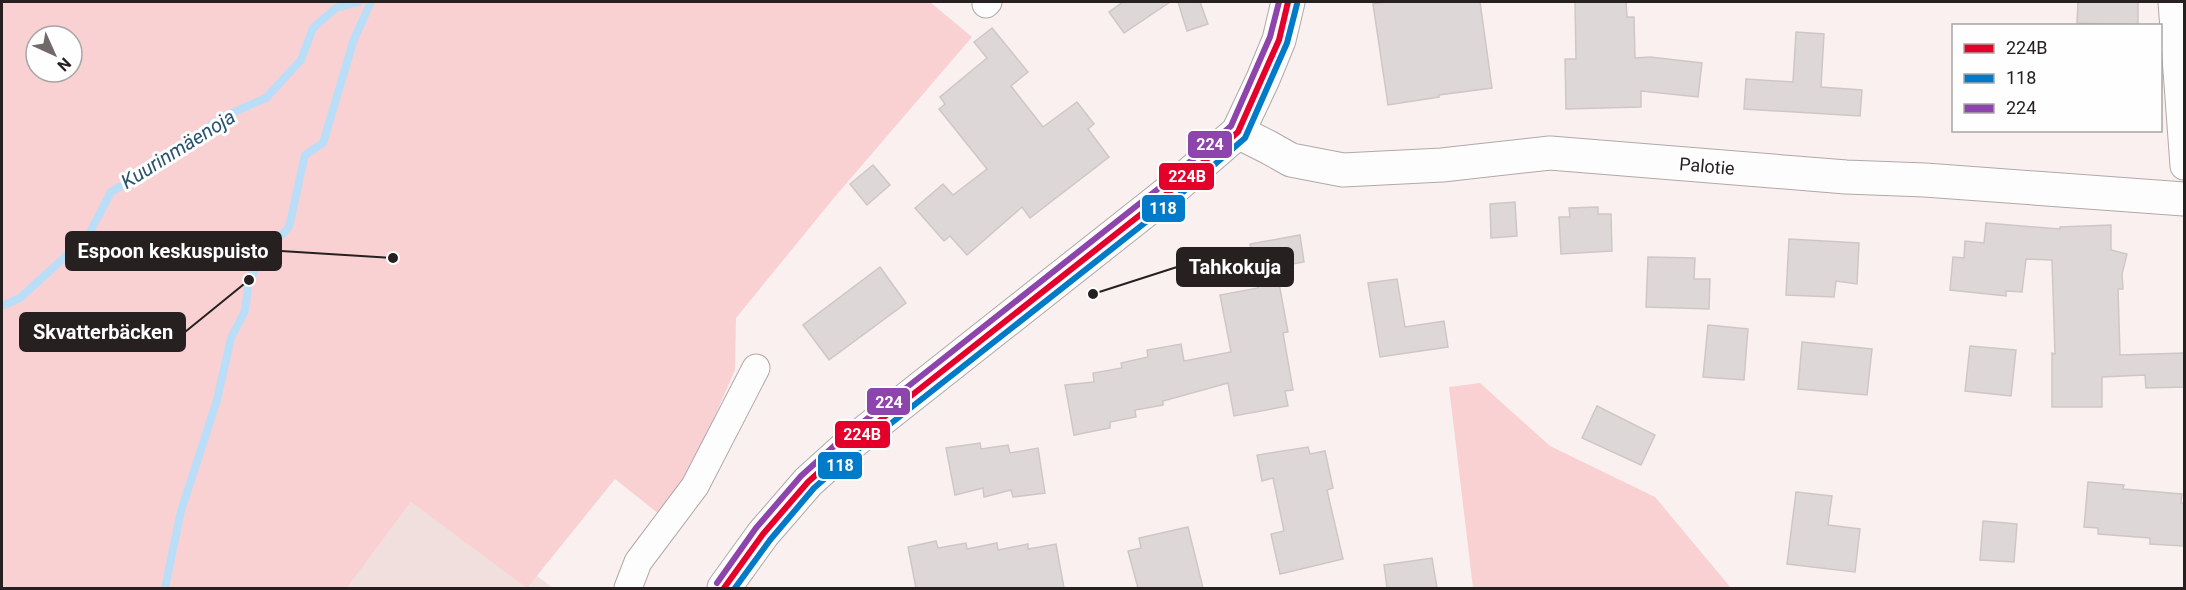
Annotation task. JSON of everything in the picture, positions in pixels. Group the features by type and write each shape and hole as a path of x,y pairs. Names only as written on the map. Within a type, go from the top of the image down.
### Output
{"street":[{"path":"725,588 763,534 808,482 849,444 1169,192 1238,132 1279,40 1288,2"},
{"path":"2172,2 2184,166"},
{"name":"Palotie","path":"1238,132 1291,160 1343,170 1442,165 1550,153 1846,177 1925,180 2184,199"},
{"path":"628,588 638,562 695,486 756,368"}],"shaded area":[{"path":"2,2 930,2 972,37 833,199 736,318 735,370 680,495 659,514 615,479 527,588 411,502 347,588 2,588"},
{"path":"1480,383 1550,446 1655,497 1731,588 1473,588 1449,387"},
{"path":"411,502 527,587 536,575 553,588 347,588"}],"building":[{"path":"1123,2 1170,2 1124,33 1109,12"},
{"path":"1178,2 1200,2 1208,24 1187,31"},
{"path":"1480,2 1492,88 1388,105 1373,4"},
{"path":"1575,2 1626,2 1627,17 1634,17 1635,58 1650,57 1702,63 1698,97 1641,91 1641,107 1566,109 1565,59 1576,59"},
{"path":"2078,2 2138,2 2138,24 2077,23"},
{"path":"992,28 1028,72 1011,86 1043,127 1077,102 1094,124 1088,129 1109,157 1030,218 1022,207 967,255 950,236 944,241 915,208 943,184 953,195 987,169 939,109 945,104 940,97 987,58 974,42"},
{"path":"1796,32 1824,34 1821,87 1862,90 1860,116 1744,109 1746,79 1793,82"},
{"path":"873,165 890,185 867,205 850,184"},
{"path":"1515,202 1517,236 1491,238 1490,204"},
{"path":"1598,207 1598,214 1611,214 1612,251 1561,254 1559,217 1570,217 1569,208"},
{"path":"1986,223 2060,229 2060,227 2111,225 2111,250 2127,254 2122,274 2123,289 2118,289 2120,355 2184,353 2184,387 2146,388 2145,375 2102,377 2102,407 2052,407 2052,353 2055,354 2052,260 2026,259 2022,292 2006,291 2006,296 1950,290 1953,257 1964,258 1965,241 1984,243"},
{"path":"1300,235 1304,262 1276,267 1288,332 1283,333 1293,390 1285,391 1288,406 1234,416 1228,383 1163,401 1163,405 1135,410 1136,417 1110,422 1110,428 1074,435 1065,385 1094,382 1093,373 1122,368 1121,363 1148,357 1147,350 1181,344 1184,361 1231,352 1220,295 1258,288 1250,244"},
{"path":"1789,239 1859,243 1857,284 1836,281 1834,297 1786,295"},
{"path":"1648,257 1695,258 1694,279 1710,279 1709,309 1646,307"},
{"path":"880,267 906,303 829,360 803,325"},
{"path":"1397,279 1405,327 1444,321 1448,347 1380,357 1368,283"},
{"path":"1708,325 1748,329 1744,380 1703,377"},
{"path":"1802,342 1872,349 1867,395 1798,389"},
{"path":"1970,346 2016,350 2011,396 1965,391"},
{"path":"1597,406 1655,435 1641,465 1582,438"},
{"path":"980,443 981,449 1008,445 1010,453 1038,448 1045,493 1013,497 1011,490 984,497 983,488 955,495 946,448"},
{"path":"1308,447 1310,454 1325,451 1333,488 1327,490 1343,559 1280,574 1271,534 1284,531 1273,478 1262,481 1257,455"},
{"path":"2088,482 2124,485 2123,489 2182,494 2184,546 2150,544 2150,538 2098,534 2098,528 2084,527"},
{"path":"1796,492 1832,496 1828,525 1860,529 1855,572 1787,564"},
{"path":"1983,521 2017,524 2014,562 1980,560"},
{"path":"1188,527 1203,588 1138,588 1128,551 1141,548 1139,538"},
{"path":"936,541 938,548 966,543 967,549 997,543 998,550 1028,544 1028,549 1056,544 1064,588 916,588 908,547"},
{"path":"1432,558 1437,588 1387,588 1384,565"}],"waterway":[{"name":"Kuurinmäenoja","path":"2,306 20,298 88,236 111,192 150,169 221,118 266,98 301,60 313,28 336,8 359,2"},
{"path":"165,588 181,511 217,400 231,338 245,311 249,280 265,253 289,227 305,155 323,143 354,39 371,2"}],"transit line":[{"name":"224","path":"717,583 756,528 801,476 844,437 1163,185 1231,126 1270,37 1279,2"},
{"name":"224B","path":"724,588 763,534 808,482 850,444 1169,192 1238,132 1279,40 1288,2"},
{"name":"118","path":"735,588 770,540 814,488 856,451 1175,199 1245,138 1287,43 1297,4"}],"place":[{"name":"Espoon keskuspuisto","path":"393,258"},
{"name":"Skvatterbäcken","path":"249,280"},
{"name":"Tahkokuja","path":"1093,294"}]}
